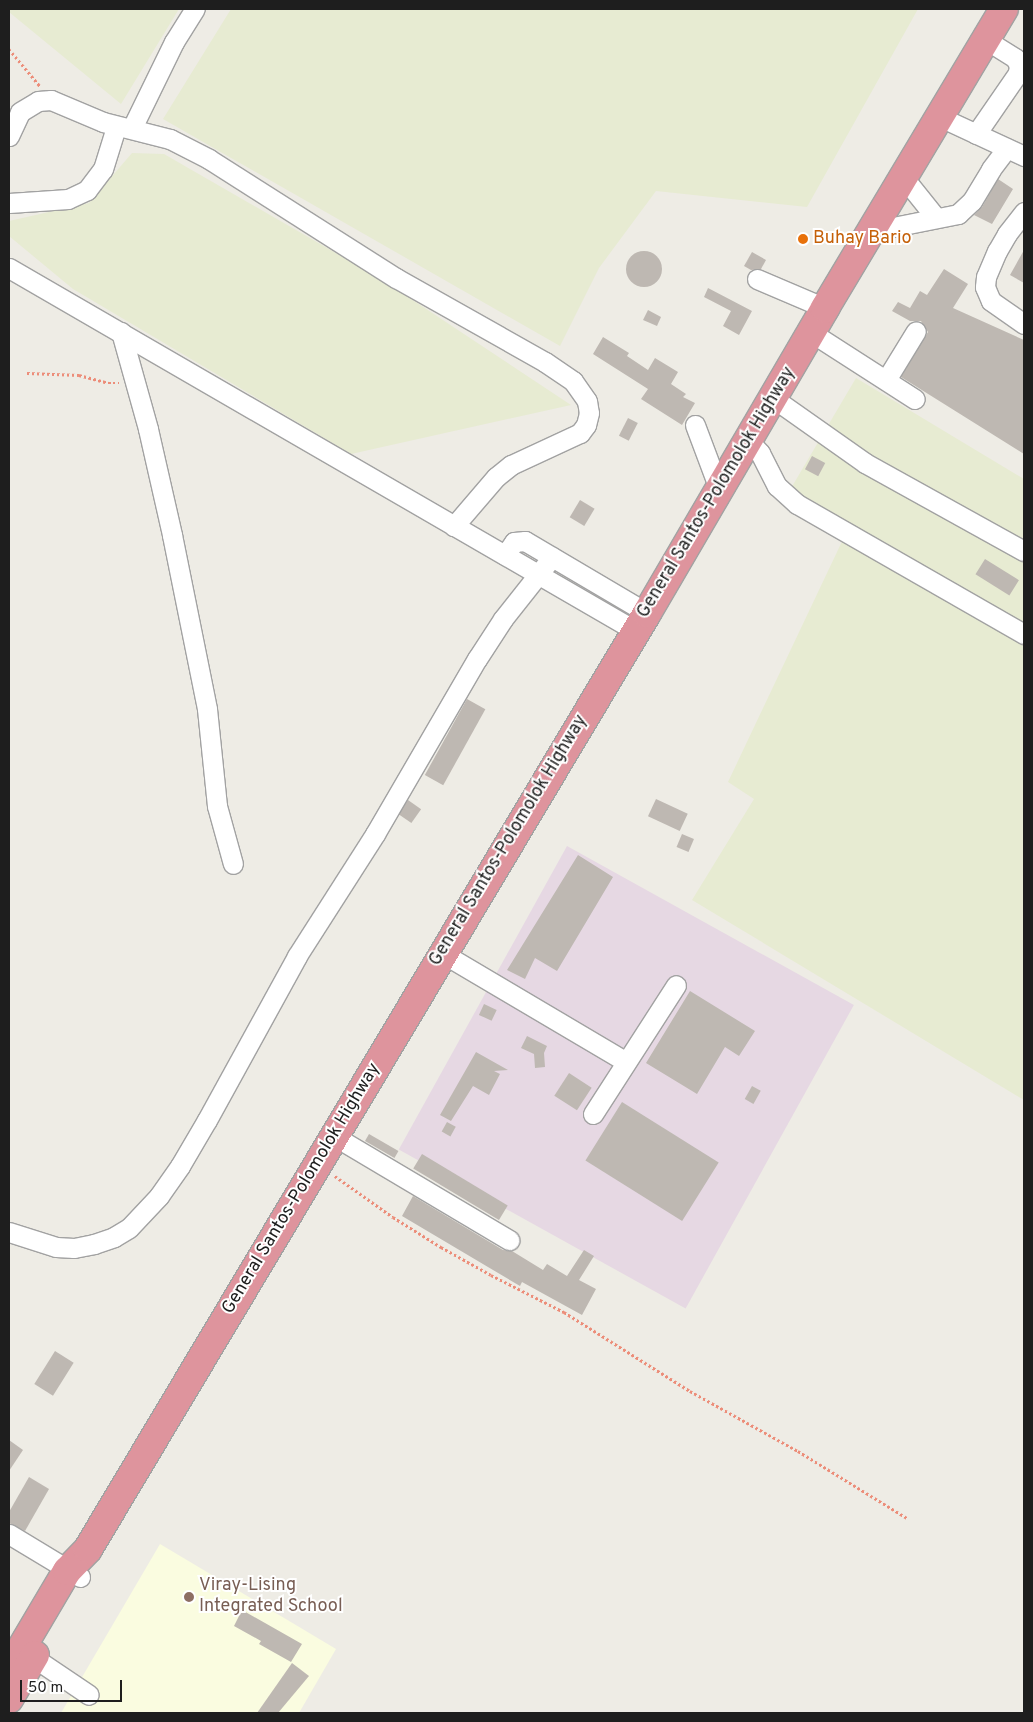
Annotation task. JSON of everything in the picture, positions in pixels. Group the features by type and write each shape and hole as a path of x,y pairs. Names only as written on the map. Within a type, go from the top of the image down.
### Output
{"highway":[{"name":"General Santos-Polomolok Highway","path":"9,1699 21,1658 74,1574 1004,9"}],"street":[{"path":"9,203 68,199 88,190 103,169 124,127 195,9"},
{"path":"976,134 1018,73 1019,65 1015,58 986,40"},
{"path":"9,136 20,112 38,101 51,100 124,127 170,139 209,159 396,278 545,362 573,381 581,390 589,413 586,425 580,433 511,466 496,477 454,526"},
{"path":"940,117 1024,156"},
{"path":"873,230 958,214 966,208 1007,148"},
{"path":"904,178 936,218"},
{"path":"1024,212 1006,234 997,251 986,277 985,287 991,301 1024,324"},
{"path":"9,268 592,606 641,622"},
{"path":"757,279 825,308"},
{"path":"886,380 916,331"},
{"path":"121,332 136,383 165,507 202,684 217,806 233,864"},
{"path":"812,333 915,399"},
{"path":"773,398 865,463 1024,551"},
{"path":"695,426 719,489"},
{"path":"748,440 760,453 771,478 786,496 1024,634"},
{"path":"505,555 514,542 521,540 604,588 641,622"},
{"path":"9,1232 56,1247 74,1248 94,1244 114,1237 130,1228 159,1196 180,1166 207,1120 297,956 376,834 477,659 503,619 552,557"},
{"path":"565,590 575,571"},
{"path":"592,606 604,588"},
{"path":"442,953 626,1062"},
{"path":"592,1114 676,985"},
{"path":"334,1136 509,1240"},
{"path":"9,1534 74,1574"},
{"path":"21,1658 89,1695"}],"path":[{"path":"9,49 51,100"},
{"path":"27,373 80,375 108,384 136,383"},
{"path":"317,1164 393,1217 442,1247 491,1276 564,1312 661,1374 798,1451 907,1518"}],"shaded area":[{"path":"9,9 179,9 121,104 9,12"},
{"path":"231,9 918,9 807,207 656,191 599,268 560,346 163,119"},
{"path":"132,153 164,154 381,279 571,405 351,454 73,289 9,236 9,221 89,203"},
{"path":"856,378 1024,479 1024,633 787,495"},
{"path":"846,533 1024,638 1024,1100 692,900 754,799 728,782"},
{"path":"567,846 854,1005 686,1309 399,1149"},
{"name":"Viray-Lising Integrated School","path":"160,1544 336,1649 299,1713 61,1713"}],"building":[{"path":"998,179 1013,189 992,224 974,215 982,207"},
{"path":"1024,250 1024,283 1010,275"},
{"path":"644,251 651,252 657,256 661,262 661,276 657,282 651,286 644,287 637,286 631,282 627,276 626,269 627,262 631,256 637,252"},
{"path":"752,252 766,260 761,269 751,270 744,266"},
{"path":"944,269 968,284 953,308 1024,340 1024,454 901,377 928,332 921,321 910,321 892,311 898,302 910,308 920,291 927,295"},
{"path":"708,288 752,311 739,335 723,326 731,311 704,297"},
{"path":"648,310 661,317 657,326 643,320"},
{"path":"603,337 629,353 627,356 648,370 655,358 678,372 671,384 686,394 683,397 695,403 682,425 641,399 648,389 593,354"},
{"path":"628,418 638,423 629,441 619,436"},
{"path":"812,456 825,463 818,476 805,469"},
{"path":"580,500 595,509 584,526 570,517"},
{"path":"985,559 1019,580 1009,595 975,574"},
{"path":"467,699 485,709 443,785 425,775"},
{"path":"656,799 688,814 680,831 648,816"},
{"path":"408,800 421,809 411,823 398,814"},
{"path":"682,834 694,839 688,852 677,847"},
{"path":"578,855 613,877 557,971 535,958 525,979 507,970"},
{"path":"690,991 755,1031 739,1056 725,1047 697,1094 646,1063"},
{"path":"484,1004 497,1010 492,1021 479,1015"},
{"path":"527,1036 547,1046 544,1053 545,1067 535,1068 534,1054 521,1048"},
{"path":"476,1052 508,1070 494,1071 500,1074 489,1095 473,1086 451,1121 440,1115"},
{"path":"569,1073 592,1088 577,1110 554,1096"},
{"path":"752,1086 761,1091 753,1104 745,1099"},
{"path":"622,1102 719,1162 682,1221 585,1161"},
{"path":"447,1122 456,1127 450,1136 442,1132"},
{"path":"369,1134 398,1151 394,1158 365,1141"},
{"path":"422,1154 508,1206 499,1220 413,1169"},
{"path":"413,1196 503,1250 512,1251 543,1270 547,1264 567,1276 584,1250 594,1256 579,1280 596,1289 582,1315 522,1282 520,1286 402,1216"},
{"path":"55,1351 74,1363 53,1396 34,1384"},
{"path":"9,1440 23,1450 9,1471"},
{"path":"29,1477 49,1489 25,1531 9,1523 9,1512"},
{"path":"242,1610 302,1644 291,1662 259,1644 261,1641 234,1626"},
{"path":"292,1663 309,1676 278,1713 257,1713"}],"place":[{"name":"Buhay Bario","path":"803,239"},
{"name":"Viray-Lising Integrated School","path":"189,1597"}]}
